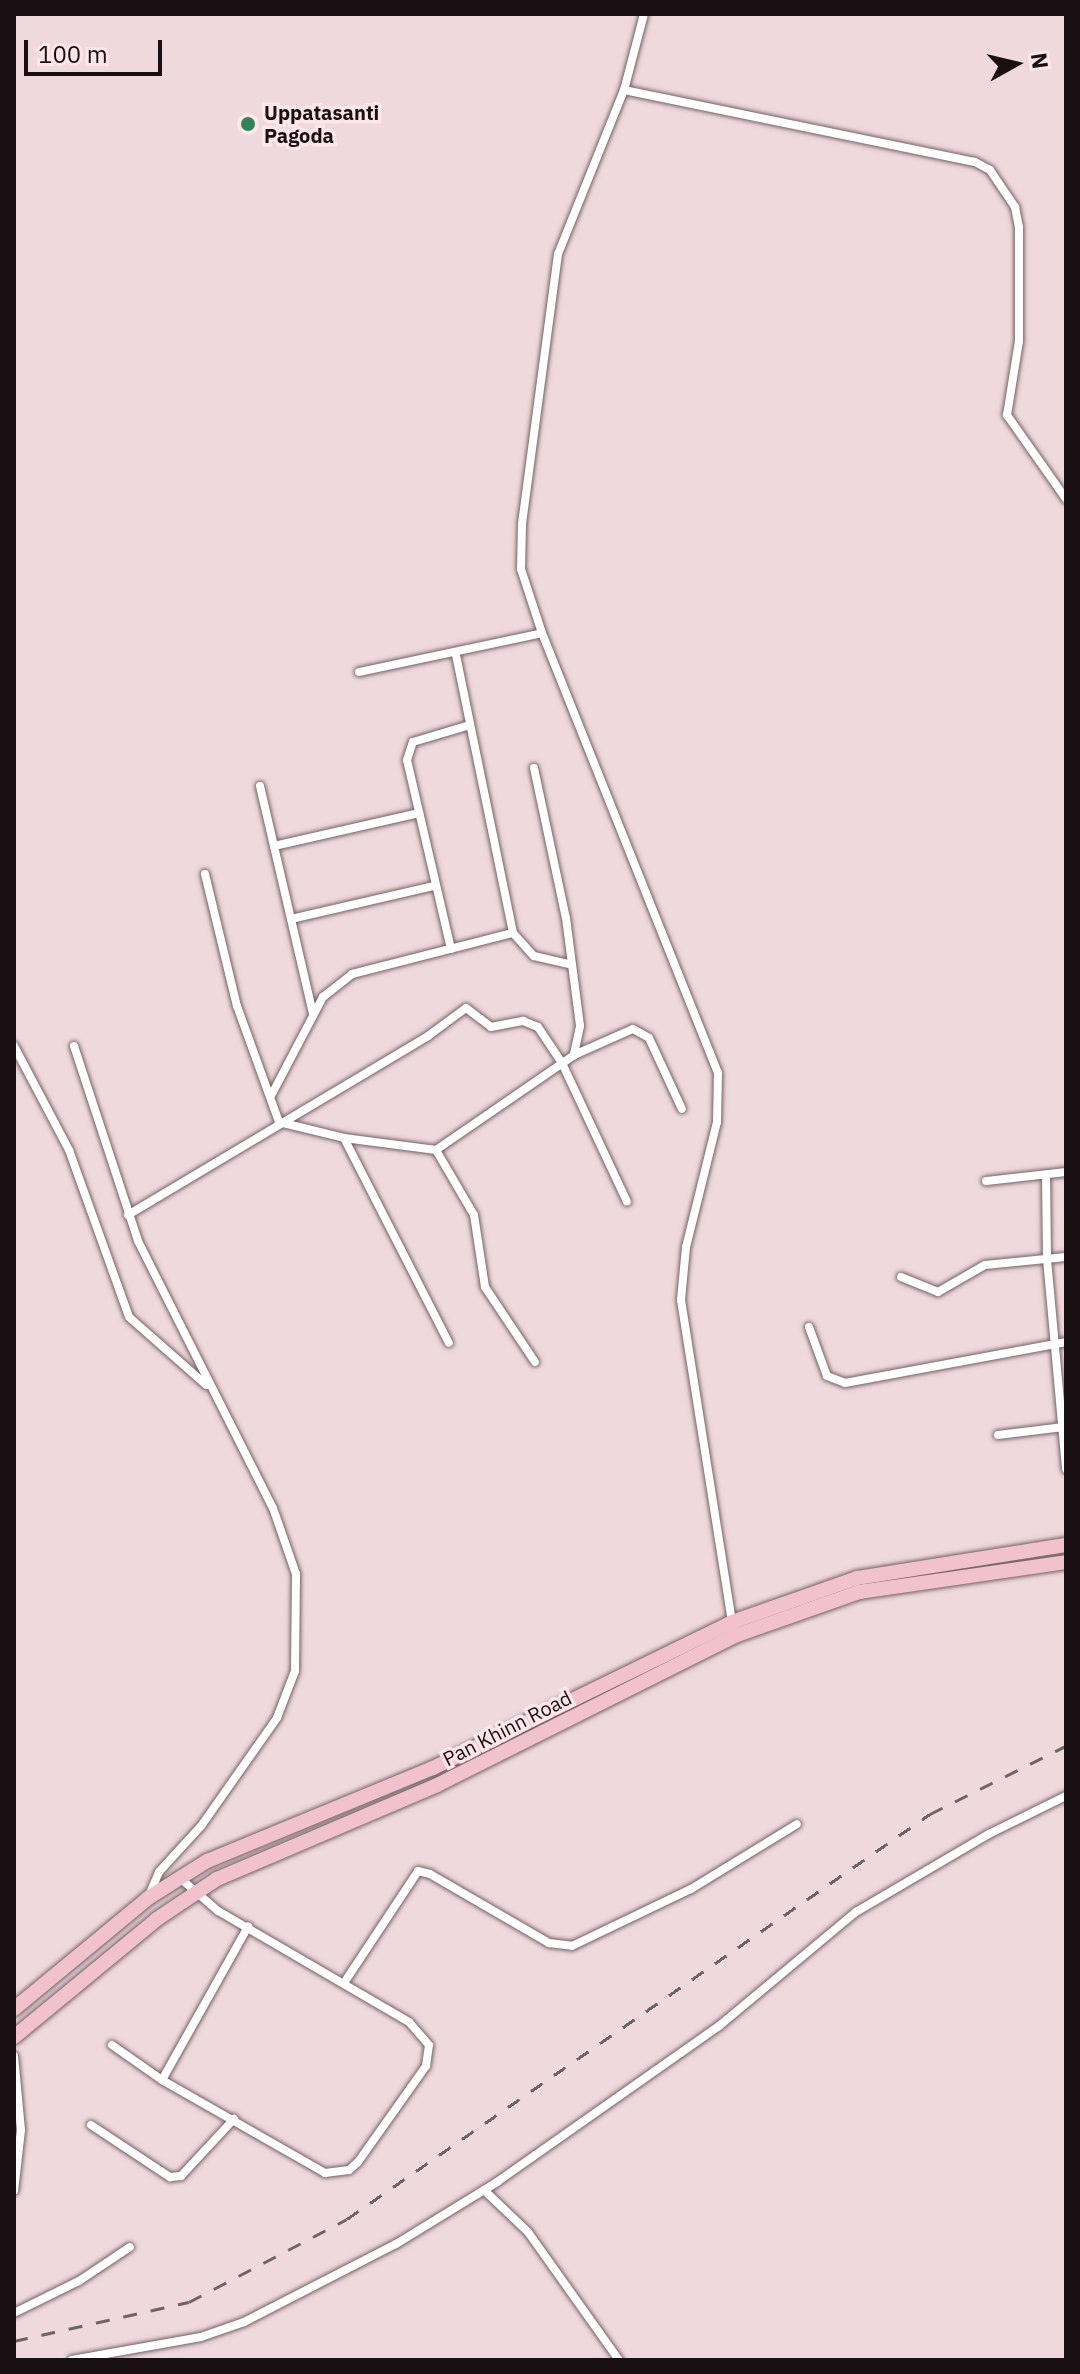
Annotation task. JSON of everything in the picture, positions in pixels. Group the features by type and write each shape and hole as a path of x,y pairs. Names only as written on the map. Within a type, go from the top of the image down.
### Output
{"main road":[{"name":"Pan Khinn Road","path":"14,2009 148,1898 180,1878 250,1842 433,1768 734,1628 857,1578 1066,1545"},
{"name":"Pan Khinn Road","path":"14,2037 194,1893 273,1852 437,1785 734,1628 859,1592 1066,1562"}],"street":[{"path":"644,14 624,90 578,194 554,274 520,546 521,569 542,633 718,1073 717,1122 686,1247 681,1300 734,1628"},
{"path":"624,90 975,162 990,170 1015,207 1019,227 1019,341 1007,415 1066,499"},
{"path":"359,672 456,655 542,633"},
{"path":"456,655 513,933 534,956 569,964"},
{"path":"451,949 434,886 408,747 470,725"},
{"path":"534,768 566,918 569,964 580,1026 574,1055"},
{"path":"260,786 313,1014"},
{"path":"274,846 419,813"},
{"path":"205,874 237,1006 272,1094 279,1122"},
{"path":"291,919 434,886"},
{"path":"272,1094 313,1014 336,983 352,974 513,933"},
{"path":"128,1215 279,1122 428,1036 462,1009 471,1009 491,1027 531,1022 562,1063 627,1202"},
{"path":"279,1122 344,1138 436,1150 574,1055 633,1029 642,1032 682,1109"},
{"path":"14,1046 69,1150 129,1317 209,1387"},
{"path":"74,1046 128,1215 289,1546 298,1599 295,1671 277,1718 201,1826 159,1872 148,1898"},
{"path":"344,1138 449,1343"},
{"path":"436,1150 474,1215 485,1287 535,1362"},
{"path":"986,1181 1066,1172"},
{"path":"1046,1175 1047,1259 1066,1469"},
{"path":"901,1277 938,1292 985,1265 1066,1257"},
{"path":"809,1327 827,1376 845,1383 1066,1342"},
{"path":"998,1435 1064,1427"},
{"path":"72,2360 201,2337 244,2322 396,2244 484,2190 732,2017 856,1912 989,1834 1066,1796"},
{"path":"344,1983 418,1871 430,1874 549,1943 572,1946 691,1889 797,1824"},
{"path":"112,2045 162,2080 325,2173 349,2170 358,2162 426,2066 429,2045 409,2022 248,1927 194,1893 180,1878"},
{"path":"162,2080 248,1927"},
{"path":"14,2056 21,2130 14,2191"},
{"path":"91,2125 170,2177 188,2173 234,2119"},
{"path":"484,2190 528,2232 619,2360"},
{"path":"14,2313 79,2281 130,2247"}],"railway":[{"path":"14,2341 189,2302 347,2219 930,1814 1066,1746"}],"place":[{"name":"Uppatasanti Pagoda","path":"248,124"}]}
